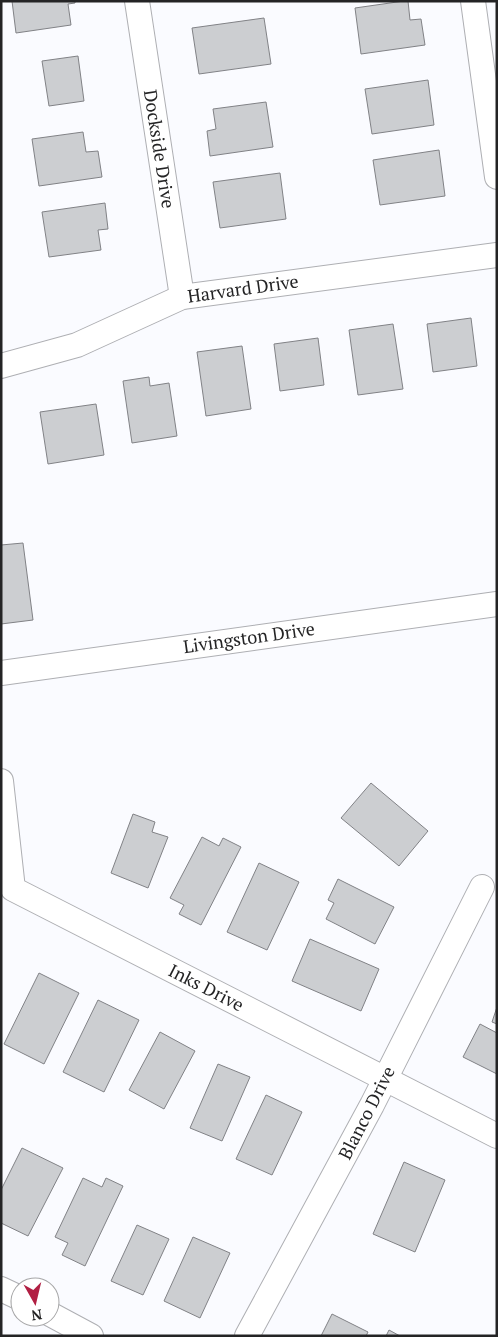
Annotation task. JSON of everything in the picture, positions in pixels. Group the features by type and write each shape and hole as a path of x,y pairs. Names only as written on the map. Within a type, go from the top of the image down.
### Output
{"street":[{"name":"Dockside Drive","path":"137,1 182,297"},
{"path":"472,1 497,177"},
{"name":"Harvard Drive","path":"1,366 77,345 182,297 497,255"},
{"name":"Livingston Drive","path":"1,673 497,604"},
{"name":"Inks Drive","path":"1,781 13,889 497,1136"},
{"name":"Blanco Drive","path":"247,1336 367,1114 482,887"},
{"path":"60,1319 91,1336"}],"building":[{"path":"12,1 75,1 75,3 68,4 71,25 16,33"},
{"path":"408,1 410,20 421,19 425,45 361,54 355,8"},
{"path":"264,18 271,64 199,74 192,28"},
{"path":"78,56 84,101 49,106 42,61"},
{"path":"428,80 434,125 372,134 365,89"},
{"path":"266,102 273,147 210,156 207,131 216,129 213,109"},
{"path":"83,132 86,152 98,151 102,177 39,186 32,139"},
{"path":"439,150 445,196 380,205 373,160"},
{"path":"280,173 286,219 220,228 213,182"},
{"path":"105,203 108,229 98,230 101,250 49,257 42,212"},
{"path":"471,318 477,366 433,372 427,324"},
{"path":"393,324 403,389 358,395 349,330"},
{"path":"318,338 324,385 280,391 274,344"},
{"path":"242,346 251,409 206,416 197,352"},
{"path":"149,377 150,386 169,383 177,436 132,443 123,381"},
{"path":"96,404 104,455 48,464 40,412"},
{"path":"23,543 33,620 1,624 1,545"},
{"path":"371,783 428,831 399,866 341,818"},
{"path":"133,814 155,822 152,832 168,837 148,888 111,873"},
{"path":"202,837 219,846 223,838 241,847 201,925 179,914 184,905 170,898"},
{"path":"259,863 299,882 267,950 227,932"},
{"path":"338,879 394,907 375,944 326,919 334,903 328,900"},
{"path":"310,939 379,969 361,1011 292,981"},
{"path":"39,973 79,993 44,1064 4,1044"},
{"path":"98,1000 139,1020 104,1092 63,1072"},
{"path":"497,1007 497,1024 492,1022"},
{"path":"480,1024 497,1033 497,1074 463,1057"},
{"path":"160,1032 195,1051 164,1109 129,1090"},
{"path":"218,1064 250,1077 222,1141 190,1128"},
{"path":"266,1095 302,1112 272,1175 236,1159"},
{"path":"22,1148 63,1168 28,1236 1,1223 1,1190"},
{"path":"404,1162 445,1180 415,1252 373,1234"},
{"path":"83,1178 102,1187 106,1178 123,1186 85,1266 62,1255 68,1243 55,1237"},
{"path":"137,1225 169,1239 143,1295 111,1281"},
{"path":"193,1237 230,1253 200,1318 164,1301"},
{"path":"332,1314 368,1332 366,1336 321,1336"},
{"path":"389,1330 400,1336 386,1336"}]}
